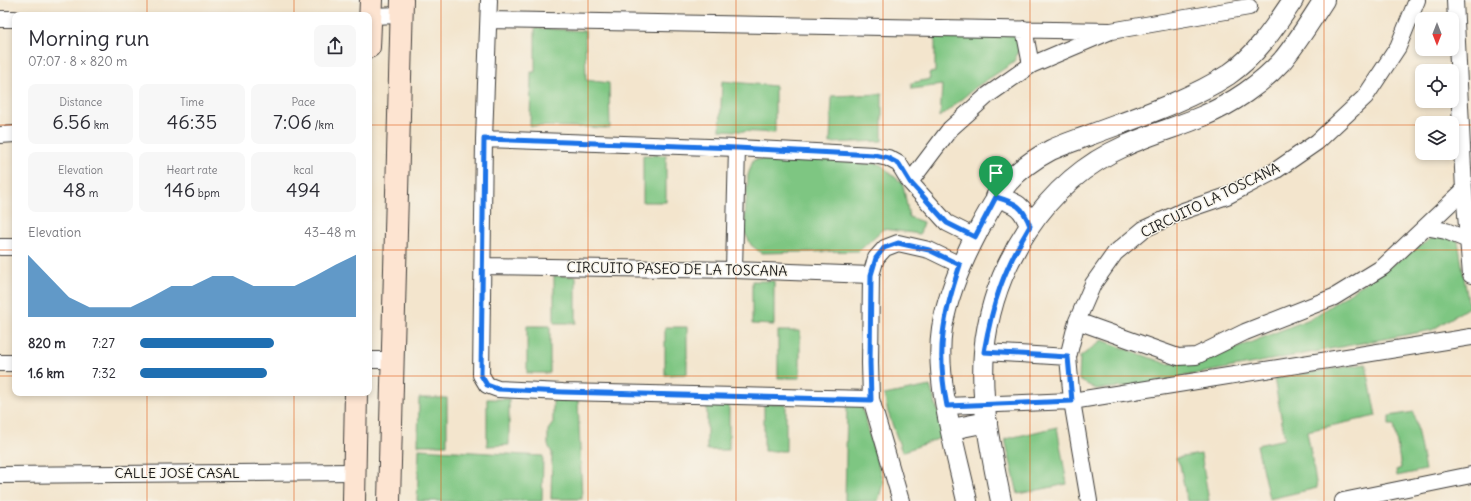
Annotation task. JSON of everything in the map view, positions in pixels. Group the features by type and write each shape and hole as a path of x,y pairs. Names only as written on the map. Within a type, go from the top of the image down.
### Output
{"main road":[{"path":"389,501 402,8"},
{"path":"354,501 356,396"}],"street":[{"path":"489,0 484,139 481,375 487,385 498,389 871,400"},
{"path":"967,501 947,406 941,359 942,330 947,303 960,265 996,197 1009,181 1027,164 1053,149 1185,97 1229,74 1265,41 1293,0"},
{"path":"1001,501 986,413 984,352 990,318 1000,284 1013,254 1030,226 1054,194 1085,168 1124,146 1204,116 1246,92 1282,61 1324,0"},
{"name":"CIRCUITO LA TOSCANA","path":"1090,501 1072,401 1068,357 1077,321 1093,284 1115,253 1144,229 1183,211 1227,196 1275,171 1317,142 1365,97 1398,48 1417,0"},
{"path":"1455,0 1464,190 1471,275"},
{"path":"489,20 1111,31 1249,7"},
{"path":"370,10 402,8"},
{"path":"0,19 12,19"},
{"path":"1024,29 1031,65"},
{"path":"910,182 950,129 988,95 1031,65 1111,31"},
{"path":"0,135 12,134"},
{"path":"484,139 737,148 874,155 888,158 899,164 910,182 947,223 975,237"},
{"path":"734,270 737,148"},
{"path":"1077,321 1178,357 1196,356 1246,332 1334,297 1383,267 1464,190"},
{"path":"996,197 1010,201 1020,207 1026,214 1030,226"},
{"path":"1425,227 1446,231 1468,240"},
{"path":"901,501 871,400 871,275 876,258 884,248 898,243 929,250 960,265"},
{"path":"0,247 12,247"},
{"name":"CIRCUITO PASEO DE LA TOSCANA","path":"483,266 734,270 871,275"},
{"path":"952,429 986,413 1072,401 1471,337"},
{"path":"984,352 1068,357"},
{"path":"372,360 393,360"},
{"path":"0,363 12,363"},
{"path":"947,406 986,413"},
{"name":"CALLE JOSÉ CASAL","path":"0,475 354,472"},
{"path":"1344,501 1471,476"}],"green space":[{"path":"535,28 585,31 586,80 609,83 610,128 530,126 531,72 535,72"},
{"path":"931,30 1013,33 1020,41 1018,53 1013,63 976,87 940,117 942,85 912,89 911,83 930,79 929,73 935,72 935,36 930,36"},
{"path":"722,81 775,86 775,133 720,130"},
{"path":"882,94 882,141 830,143 832,96"},
{"path":"643,155 666,155 666,202 643,202"},
{"path":"786,157 880,164 903,184 909,217 923,222 920,234 883,229 859,251 761,253 751,245 744,231 748,175 753,160"},
{"path":"1438,234 1458,241 1469,307 1432,330 1126,387 1096,389 1079,380 1080,357 1102,340 1167,364 1204,361 1312,318"},
{"path":"554,276 576,276 576,323 554,323"},
{"path":"752,281 774,281 774,325 752,324"},
{"path":"527,326 550,326 550,373 527,373"},
{"path":"665,327 687,327 687,374 665,375"},
{"path":"778,331 800,331 800,378 778,378"},
{"path":"1366,364 1376,416 1307,431 1317,488 1269,499 1257,445 1285,439 1274,378"},
{"path":"930,386 946,436 902,452 888,412 884,395"},
{"path":"419,398 447,398 447,445 418,445"},
{"path":"487,399 509,399 509,445 487,446"},
{"path":"553,400 578,400 582,499 551,499 552,453 548,445 548,430 553,423"},
{"path":"707,403 729,403 729,450 707,450"},
{"path":"861,403 883,483 878,501 845,501 847,404"},
{"path":"764,404 786,404 786,451 764,451"},
{"path":"1414,412 1425,470 1397,476 1396,470 1401,468 1394,425 1389,425 1389,416"},
{"path":"1057,427 1067,484 1018,494 1005,439"},
{"path":"419,449 543,456 542,501 417,501"},
{"path":"1201,454 1209,501 1187,501 1180,465 1176,458"}],"route":[{"path":"484,139 737,148 874,155 888,158 899,164 910,182 947,223 975,237 996,197 1010,201 1020,207 1026,214 1030,226 1013,254 1000,284 990,318 984,352 1068,357 1072,401 947,406 945,400 941,359 942,330 947,303 960,265 929,250 898,243 884,248 876,258 871,275 871,400 498,389 487,385 481,375 484,139"}]}
